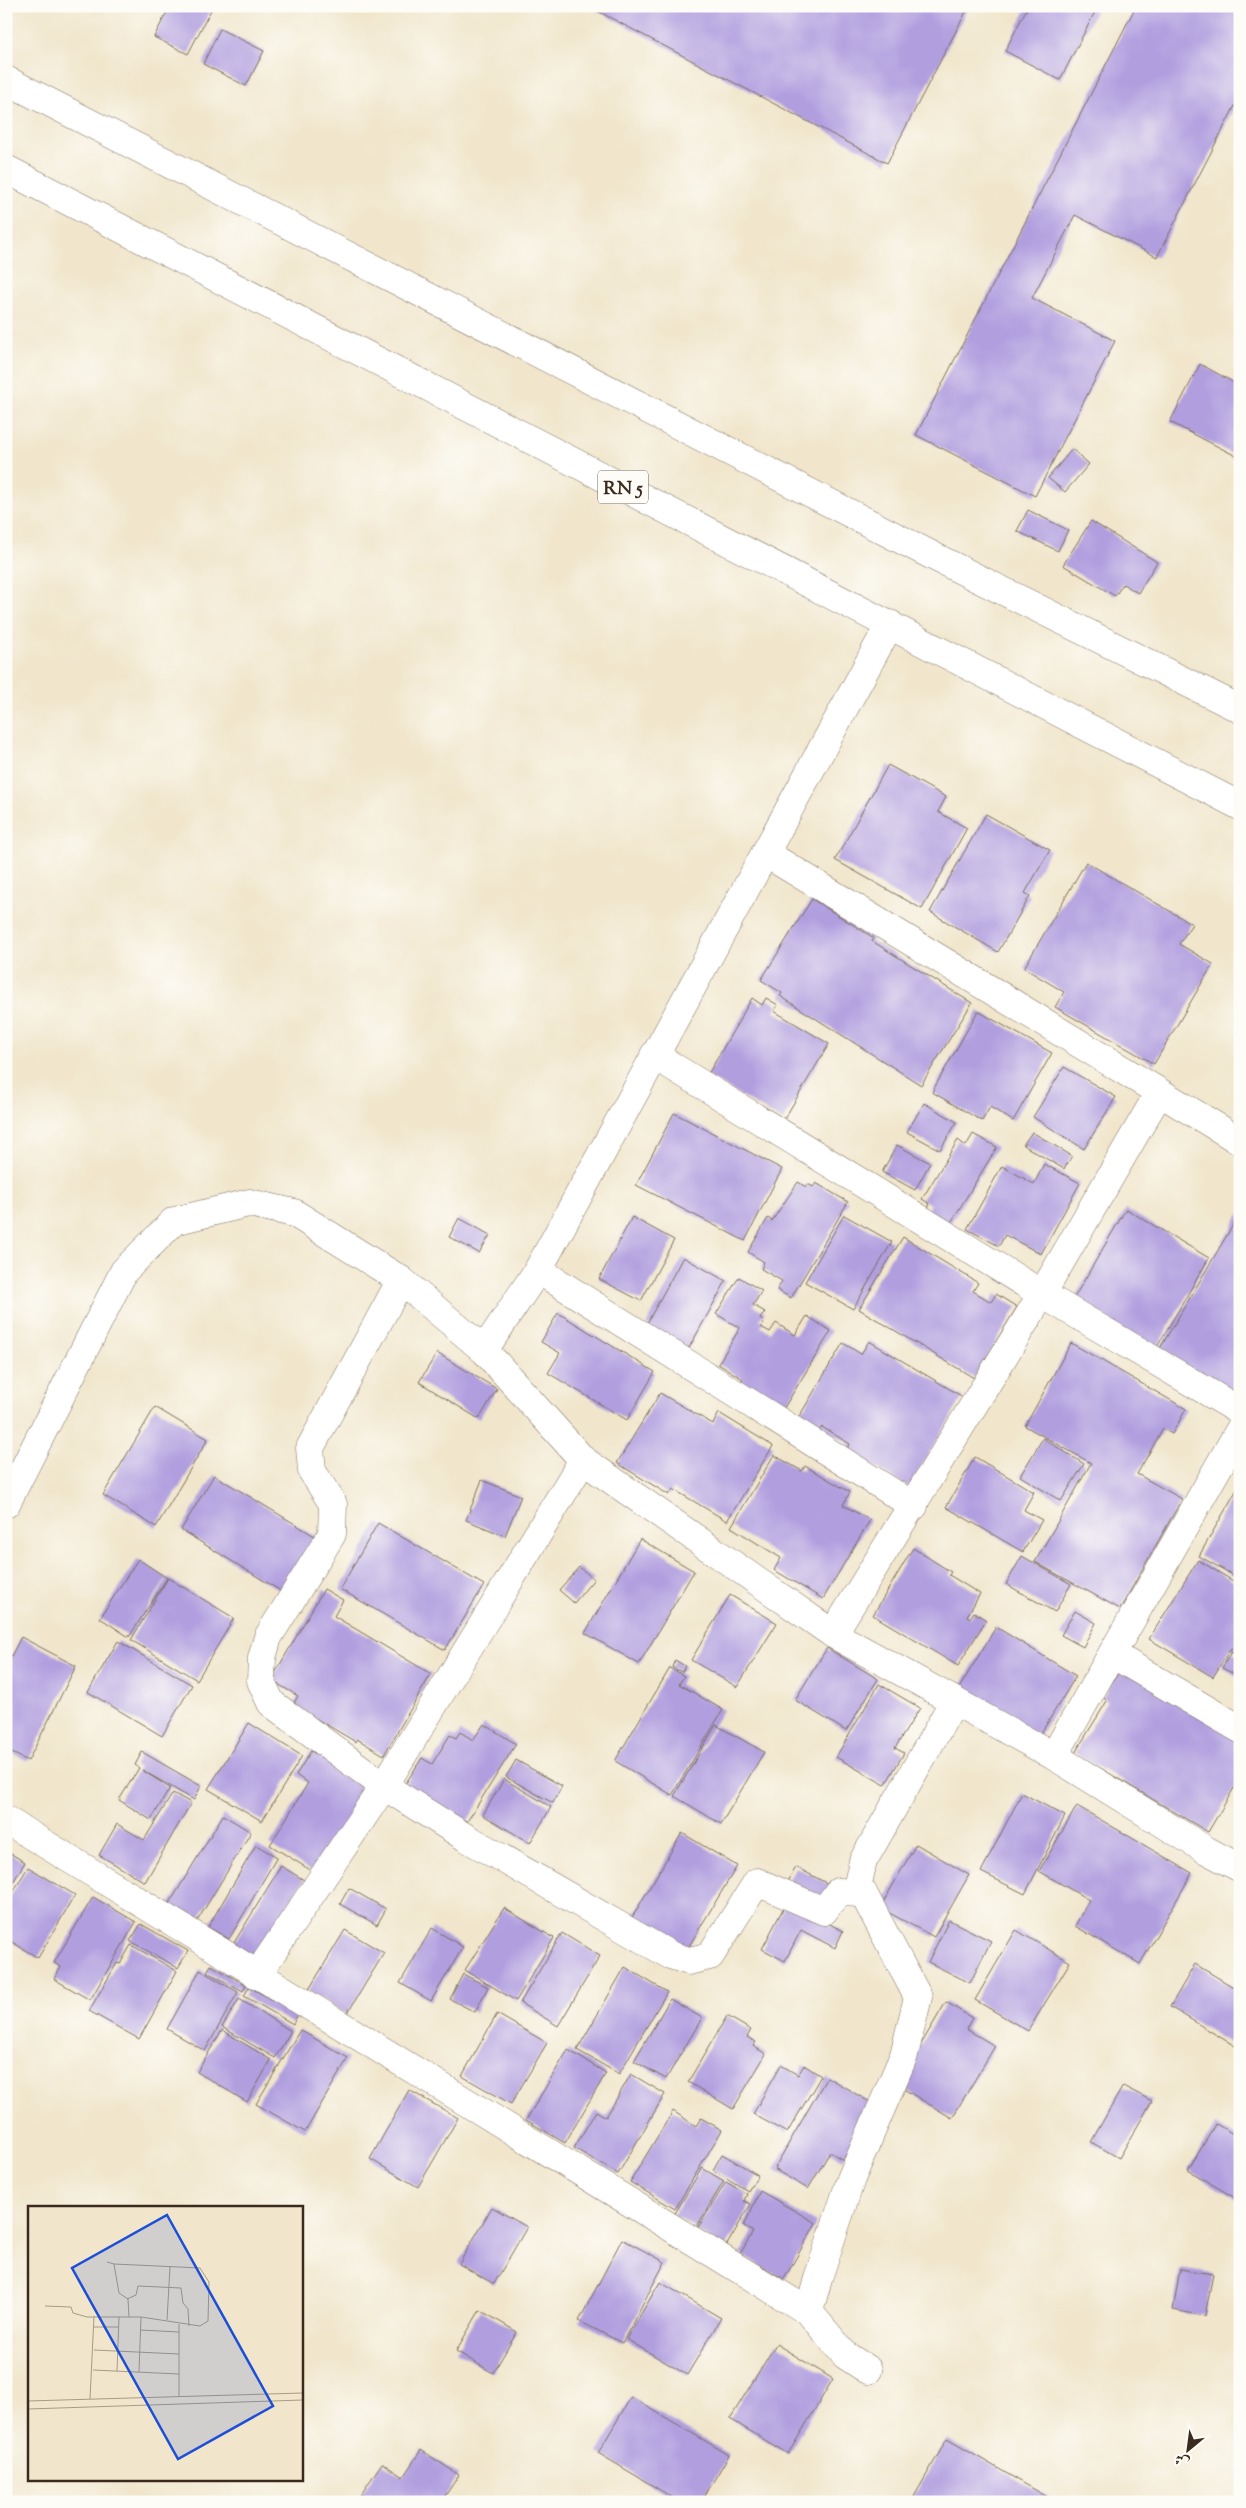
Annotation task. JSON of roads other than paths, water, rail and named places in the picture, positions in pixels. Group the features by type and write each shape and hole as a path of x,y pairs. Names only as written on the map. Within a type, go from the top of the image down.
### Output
{"main road":[{"path":"6,80 939,559 1240,709"},
{"name":"RN 5","path":"6,169 1240,806"},
{"path":"484,1350 538,1270 890,624"},
{"path":"765,853 1159,1094 1240,1141"},
{"path":"654,1055 1042,1294 1240,1412"},
{"path":"833,1634 914,1506 1042,1294 1159,1094"},
{"path":"6,1504 124,1271 174,1221 249,1203 294,1213 401,1280 484,1350 583,1460 833,1634 1054,1756 1206,1850 1240,1868"},
{"path":"538,1270 914,1506"},
{"path":"401,1280 310,1448 312,1471 333,1504 332,1534 268,1637 262,1658 260,1681 271,1703 384,1786 465,1837 670,1955 689,1961 710,1956 757,1882 824,1911 838,1892 863,1893"},
{"path":"1054,1756 1240,1429"},
{"path":"257,1975 384,1786 583,1460"},
{"path":"1112,1654 1240,1729"},
{"path":"809,2312 818,2278 851,2178 904,2055 918,1997 863,1893 857,1888 863,1861 954,1701"},
{"path":"6,1820 809,2312 845,2355 868,2370"}]}
